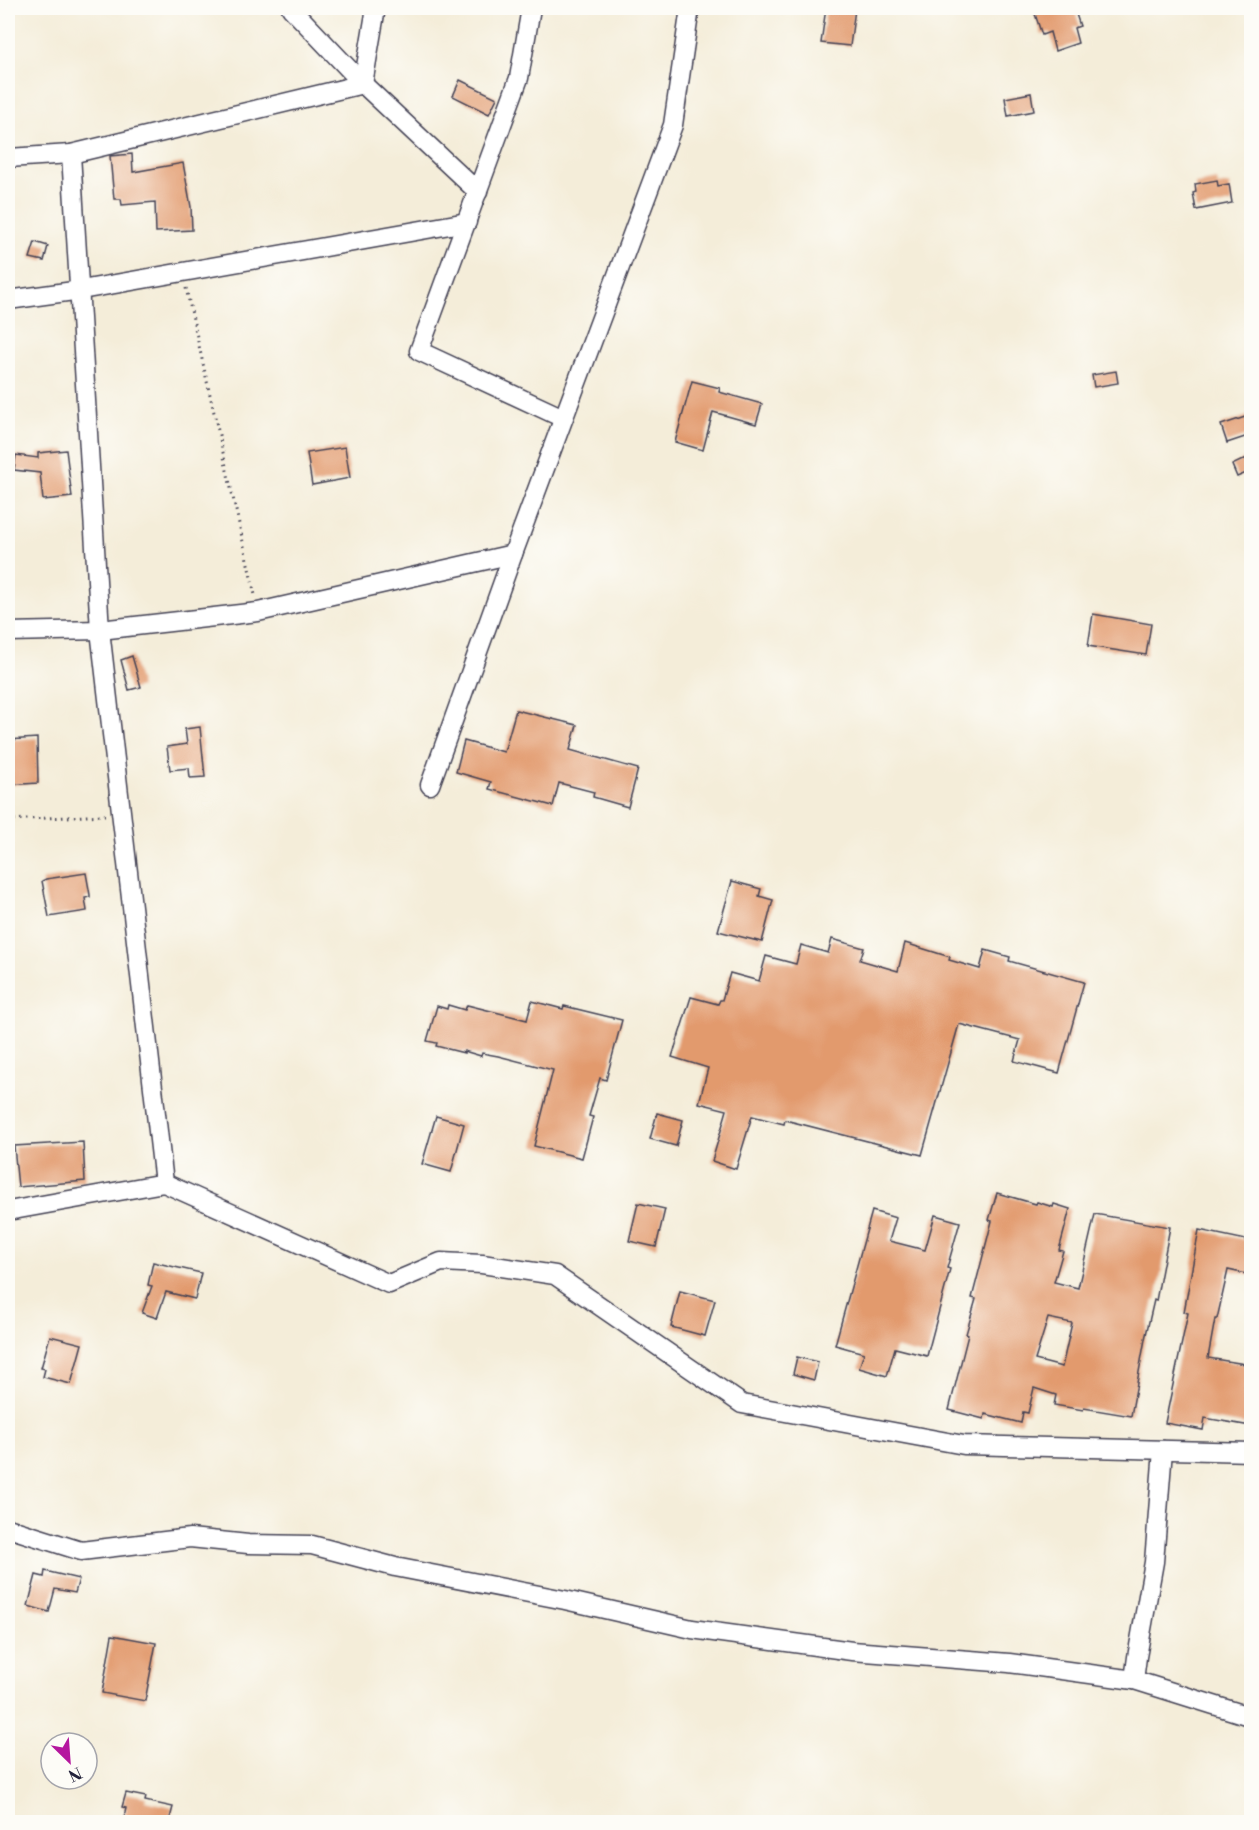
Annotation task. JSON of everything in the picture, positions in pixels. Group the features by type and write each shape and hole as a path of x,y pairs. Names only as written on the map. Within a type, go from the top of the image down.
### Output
{"street":[{"path":"291,8 363,84 478,192"},
{"path":"363,84 376,8"},
{"path":"531,8 519,78 419,351 564,418"},
{"path":"430,785 513,554 673,125 690,8"},
{"path":"8,158 71,154 363,84"},
{"path":"71,154 100,630 164,1183"},
{"path":"8,300 182,273 467,222"},
{"path":"8,632 100,630 258,612 513,554"},
{"path":"8,1211 164,1183 389,1284 441,1262 482,1264 555,1275 742,1404 963,1445 1251,1452"},
{"path":"1134,1680 1154,1562 1163,1450"},
{"path":"8,1528 81,1551 190,1538 248,1544 312,1545 395,1566 565,1600 692,1629 852,1651 1009,1663 1134,1680 1251,1717"}],"path":[{"path":"182,273 258,612"},
{"path":"8,820 121,814"}],"building":[{"path":"826,8 855,9 850,46 821,43"},
{"path":"1033,8 1074,8 1080,26 1074,28 1078,43 1055,51 1050,32 1042,35"},
{"path":"460,80 497,98 489,114 453,96"},
{"path":"1031,93 1034,111 1008,116 1005,98"},
{"path":"132,154 133,172 183,163 191,207 192,230 156,232 155,202 122,205 121,199 114,199 110,156"},
{"path":"1217,180 1218,186 1229,184 1232,203 1196,210 1193,193 1196,192 1195,184"},
{"path":"35,242 48,246 44,261 30,258"},
{"path":"1116,371 1118,383 1094,387 1092,375"},
{"path":"692,381 720,388 719,392 762,404 756,424 713,412 703,450 675,442"},
{"path":"1251,415 1251,435 1227,443 1221,425"},
{"path":"345,447 350,478 312,485 307,453"},
{"path":"66,450 72,497 43,500 40,473 14,470 16,455 38,458 38,453"},
{"path":"1251,456 1251,471 1237,477 1232,465"},
{"path":"1093,614 1151,624 1146,655 1088,646"},
{"path":"132,656 141,687 129,690 121,660"},
{"path":"516,710 577,725 570,750 638,769 628,807 593,797 594,792 559,783 553,806 489,789 491,782 456,772 464,741 504,752"},
{"path":"200,727 205,777 190,778 189,768 170,770 167,747 187,744 185,729"},
{"path":"37,738 38,783 8,785 8,740"},
{"path":"86,873 90,895 85,898 87,911 49,917 42,881"},
{"path":"732,881 761,889 759,896 773,900 762,942 718,931"},
{"path":"832,939 864,948 860,960 898,971 905,943 980,969 985,950 1010,957 1009,961 1084,982 1059,1073 1014,1061 1020,1040 959,1024 922,1155 785,1120 784,1124 752,1116 736,1169 712,1161 727,1110 699,1103 708,1068 672,1057 691,997 718,1004 722,1000 730,973 759,981 766,956 796,964 801,945 828,953"},
{"path":"532,1001 622,1020 606,1080 600,1078 589,1116 593,1117 582,1158 534,1146 553,1070 498,1056 482,1053 481,1056 464,1051 464,1053 436,1046 437,1043 427,1041 437,1006 447,1009 448,1005 465,1010 467,1005 527,1020"},
{"path":"657,1113 683,1120 676,1146 650,1139"},
{"path":"436,1116 464,1124 451,1172 422,1164"},
{"path":"83,1142 85,1181 18,1187 14,1146"},
{"path":"997,1193 1036,1204 1037,1202 1053,1207 1054,1204 1070,1209 1059,1250 1063,1251 1054,1282 1078,1288 1095,1214 1170,1227 1156,1301 1154,1300 1145,1339 1131,1416 1054,1405 1056,1395 1034,1388 1028,1413 1023,1412 1021,1423 985,1414 984,1419 949,1410 976,1299 972,1298 992,1221 989,1220","holes":["1048,1318 1072,1323 1062,1367 1035,1360"]},
{"path":"638,1203 665,1209 656,1247 629,1241"},
{"path":"872,1211 896,1218 889,1241 925,1250 935,1215 960,1222 927,1356 895,1348 887,1376 859,1368 864,1353 835,1345"},
{"path":"1199,1230 1251,1241 1251,1275 1228,1270 1217,1319 1215,1319 1208,1358 1251,1365 1251,1426 1205,1418 1203,1430 1165,1423 1188,1313 1184,1312"},
{"path":"153,1262 201,1273 195,1299 166,1292 157,1318 142,1313 152,1286 148,1285"},
{"path":"680,1291 715,1300 705,1336 671,1327"},
{"path":"50,1336 82,1344 71,1384 43,1377 45,1369 41,1368"},
{"path":"797,1357 818,1362 814,1380 793,1374"},
{"path":"45,1571 79,1579 75,1593 55,1589 49,1612 28,1606 36,1575 44,1577"},
{"path":"112,1635 156,1643 145,1701 102,1693"},
{"path":"126,1793 146,1797 145,1801 173,1807 169,1822 123,1822 126,1808 122,1807"}]}
